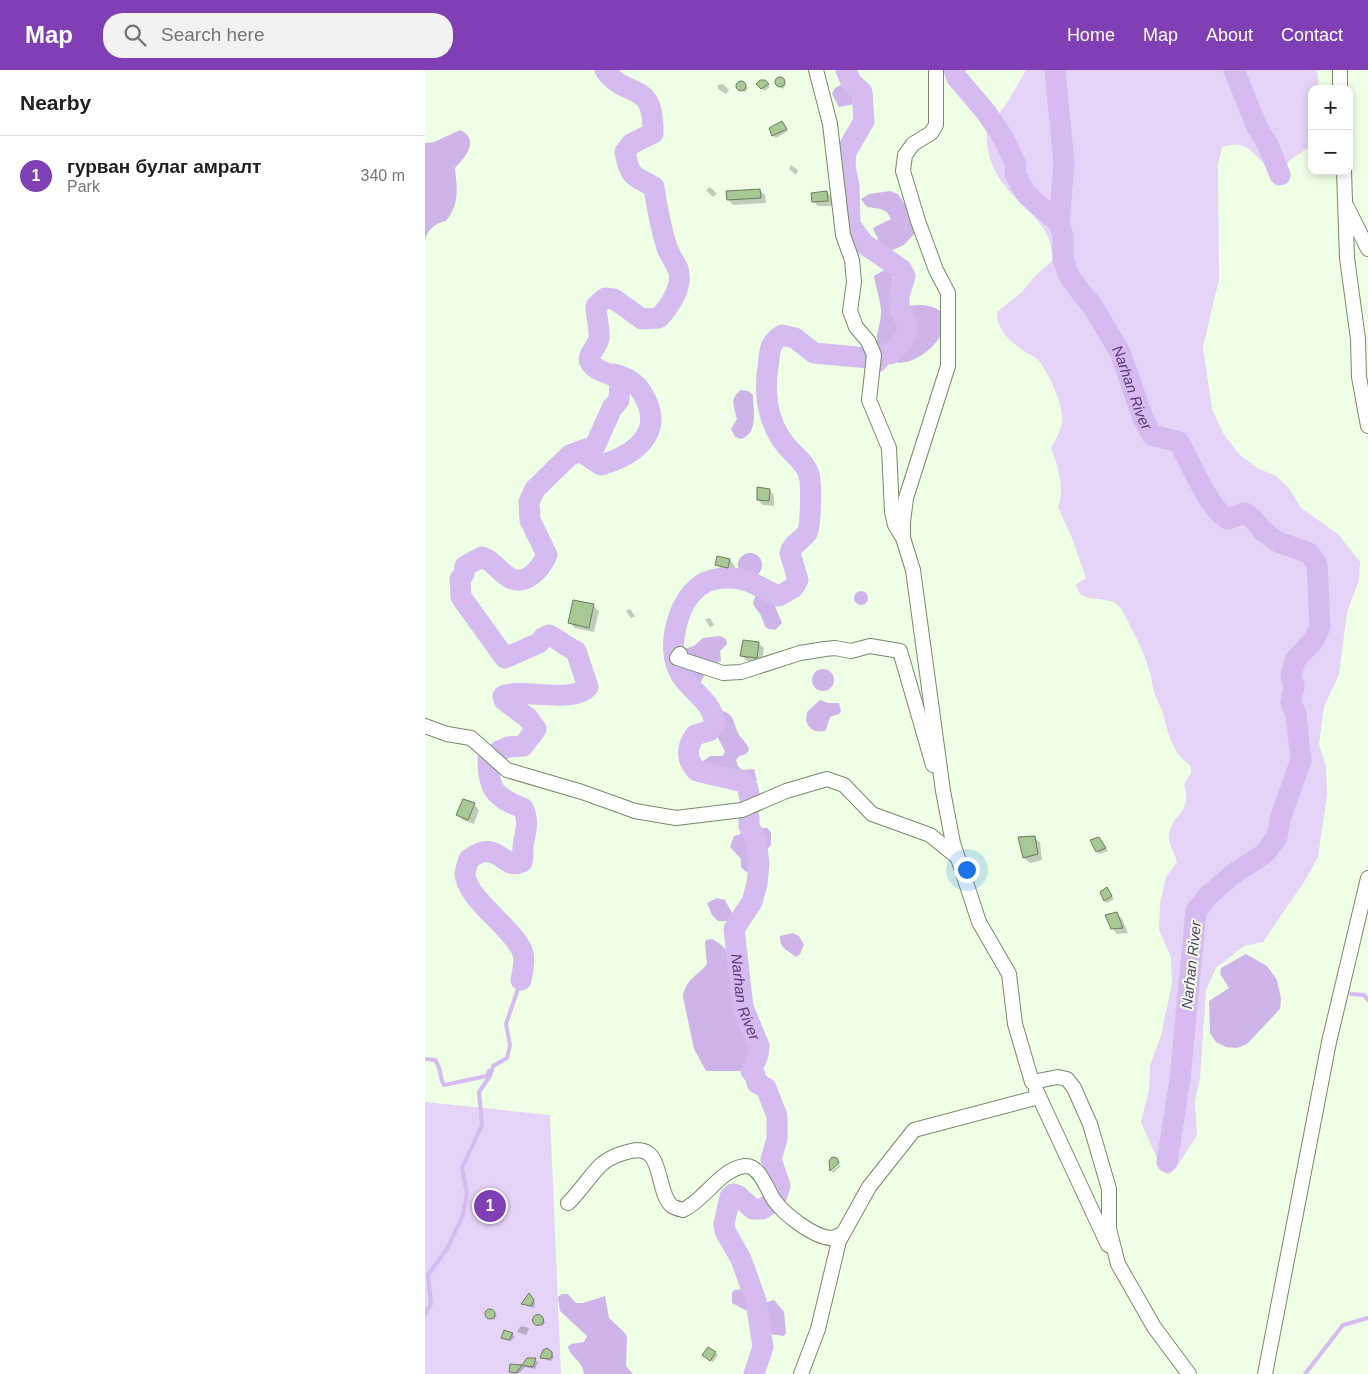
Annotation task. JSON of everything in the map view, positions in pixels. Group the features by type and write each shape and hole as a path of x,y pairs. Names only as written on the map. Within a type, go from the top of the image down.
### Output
{"street":[{"path":"815,70 830,124 843,235 851,260 854,282 850,311 856,327 868,341 873,355 869,400 889,448 892,512 895,526 903,538 913,570 943,791 957,856 979,922 1009,974 1015,1024 1032,1082 1118,1264 1154,1327 1189,1374"},
{"path":"903,538 903,522 907,498 948,366 948,293 936,270 918,221 903,171 905,155 913,144 931,134 936,125 936,70"},
{"path":"1339,70 1340,85"},
{"path":"1343,175 1347,258 1358,339 1359,377 1368,426"},
{"path":"1345,202 1368,249"},
{"path":"680,654 677,658 723,673 741,672 800,653 825,648 851,651 870,646 900,651 925,740 943,791"},
{"path":"425,726 447,734 471,738 507,770 582,792 635,811 676,818 742,810 786,791 827,779 844,785 871,814 930,835 957,856"},
{"path":"1265,1374 1329,1042 1368,878"},
{"path":"1032,1082 1058,1077 1067,1078 1074,1088 1090,1124 1109,1189 1109,1229 1118,1264"},
{"path":"801,1374 819,1329 842,1234 869,1187 914,1130 1039,1097"},
{"path":"568,1203 602,1163 622,1153 637,1149 649,1154 657,1167 664,1194 671,1206 683,1210 695,1205 731,1170 746,1166 755,1170 775,1201 794,1219 811,1231 832,1238 842,1234"}],"shaded area":[{"path":"1026,70 1317,70 1319,85 1308,85 1308,148 1289,161 1285,168 1274,172 1246,147 1240,145 1222,147 1218,164 1219,279 1203,347 1212,409 1223,433 1239,454 1257,468 1276,476 1288,487 1301,508 1338,534 1360,562 1359,580 1347,612 1339,674 1324,707 1319,744 1326,767 1327,795 1318,857 1306,879 1263,942 1244,946 1216,968 1206,990 1200,1079 1195,1101 1197,1135 1176,1168 1169,1174 1163,1172 1141,1122 1149,1090 1150,1066 1161,1035 1172,984 1171,957 1159,930 1160,903 1166,877 1177,862 1169,835 1173,822 1184,808 1186,802 1184,784 1191,773 1191,766 1180,756 1173,744 1154,692 1144,654 1122,610 1111,601 1090,598 1083,596 1079,592 1076,585 1086,578 1072,538 1058,507 1061,485 1051,448 1062,423 1061,408 1051,380 1041,364 1012,342 1004,333 997,318 997,312 1022,292 1035,276 1052,261 1050,243 1043,228 1006,188 996,172 989,153 987,129 1007,103"},
{"path":"842,84 849,85 858,100 855,104 839,107 832,94 835,88"},
{"path":"460,130 466,134 470,143 467,154 455,168 456,202 446,221 435,225 430,230 425,241 425,143 434,142"},
{"path":"890,191 898,194 910,212 914,234 904,245 888,252 882,249 873,228 891,219 889,215 884,210 867,207 861,199 869,194"},
{"path":"888,268 893,272 892,295 898,306 930,306 944,316 944,327 939,339 929,350 903,363 890,361 880,351 877,340 881,310 874,276"},
{"path":"741,390 748,391 753,395 754,420 750,432 741,439 735,437 731,429 737,419 734,406 735,396"},
{"path":"750,553 758,557 762,565 758,573 750,577 742,573 738,565 742,557"},
{"path":"772,586 775,588 775,606 782,623 775,630 766,627 753,603 756,594"},
{"path":"858,591 864,591 868,598 864,605 858,605 854,601 854,595"},
{"path":"720,636 726,639 727,644 720,651 721,661 709,666 701,682 692,682 681,670 677,658 681,650 694,646 703,638"},
{"path":"823,669 831,672 834,680 831,688 823,691 815,688 812,680 815,672"},
{"path":"820,700 828,703 839,703 841,711 839,714 830,717 826,730 820,732 812,729 806,721 807,712"},
{"path":"716,708 726,712 731,717 738,733 749,750 736,760 738,766 742,770 754,769 757,781 742,785 726,786 712,781 701,770 702,762 710,756 723,756 725,751 705,715 707,711"},
{"path":"759,828 767,828 771,832 771,845 767,849 753,852 754,869 746,872 741,867 741,859 730,847 734,836"},
{"path":"717,898 725,900 732,913 728,921 718,921 712,915 707,903"},
{"path":"793,933 799,936 804,945 800,954 796,957 785,949 780,941 780,936"},
{"path":"712,939 725,949 738,972 742,989 740,1028 759,1036 757,1066 751,1071 706,1071 694,1049 683,997 686,986 707,964 705,944 706,940"},
{"path":"1246,954 1267,966 1277,980 1281,999 1280,1009 1247,1044 1237,1048 1226,1047 1216,1042 1210,1033 1209,1001 1229,988 1220,974 1221,968"},
{"path":"425,1102 550,1115 561,1374 425,1374"},
{"path":"744,1289 748,1294 751,1307 747,1311 732,1303 732,1293 734,1290"},
{"path":"562,1294 568,1294 576,1303 583,1303 605,1296 609,1318 627,1337 626,1366 633,1374 584,1374 568,1347 571,1344 584,1342 587,1336 560,1311 558,1297"},
{"path":"774,1300 784,1312 786,1333 784,1336 768,1334 762,1325 761,1304"}],"building":[{"path":"778,77 782,77 785,82 784,86 778,87 775,84 775,80"},
{"path":"760,80 765,80 769,84 761,89 756,84"},
{"path":"739,81 743,81 746,86 745,90 739,91 736,88 736,84"},
{"path":"782,121 787,129 772,136 769,128"},
{"path":"760,189 761,198 727,200 726,191"},
{"path":"827,191 828,201 812,202 811,193"},
{"path":"757,487 770,489 769,501 757,500"},
{"path":"717,556 730,559 728,568 715,565"},
{"path":"573,600 594,604 589,628 568,623"},
{"path":"743,640 759,642 757,658 740,656"},
{"path":"463,799 475,803 468,820 456,815"},
{"path":"1035,836 1038,854 1023,858 1018,837"},
{"path":"1099,837 1106,848 1096,852 1090,840"},
{"path":"1107,887 1112,896 1104,901 1100,892"},
{"path":"1117,912 1123,928 1111,929 1105,915"},
{"path":"832,1157 837,1158 839,1163 830,1171 829,1161"},
{"path":"529,1293 534,1300 531,1306 521,1304"},
{"path":"488,1309 492,1309 495,1314 494,1318 488,1319 485,1316 485,1312"},
{"path":"536,1315 540,1315 543,1320 542,1324 536,1325 533,1322 533,1318"},
{"path":"504,1330 513,1333 509,1340 501,1338"},
{"path":"708,1347 716,1352 710,1361 702,1355"},
{"path":"547,1348 552,1352 552,1357 549,1359 540,1358 543,1350"},
{"path":"527,1358 536,1358 533,1367 522,1365"},
{"path":"510,1364 522,1365 516,1373 509,1372"}],"waterway":[{"name":"Narhan River","path":"499,751 508,747 523,746 536,729 528,718 504,700 503,696 511,694 571,694 581,692 588,687 576,651 549,635 539,643 505,658 461,597 460,579 464,574 465,566 482,557 490,561 506,576 516,580 528,578 541,565 547,555 530,520 529,502 535,489 570,455 595,446 612,408 619,400 620,381 614,376 596,368 589,361 589,357 599,338 596,306 605,298 614,299 642,319 659,318 675,296 679,282 678,269 668,251 663,233 654,187 633,175 625,152 631,144 653,133 649,104 638,92 622,85 605,70"},
{"name":"Narhan River","path":"846,70 851,82 862,92 864,121 846,152 845,167 849,186 850,225 864,244 901,269 905,276 899,299 901,312 907,326 906,335 894,351 890,354 883,354 877,362 879,359"},
{"name":"Narhan River","path":"954,70 957,78 986,112 1004,139 1016,165 1015,174 1026,194 1059,223 1063,236 1063,258 1068,274 1092,305 1120,352 1143,418 1152,435 1179,442 1207,496 1221,514 1228,519 1245,513 1264,532 1278,542 1309,553 1317,564 1320,627 1313,641 1295,660 1291,676 1294,686 1291,703 1296,714 1301,760 1280,819 1277,837 1264,854 1233,874 1207,897 1196,911 1180,1079 1167,1162"},
{"name":"Narhan River","path":"1055,70 1064,164 1059,223"},
{"name":"Narhan River","path":"1234,70 1257,127 1268,145 1280,175"},
{"name":"Narhan River","path":"751,805 748,789 744,782 697,771 691,763 689,749 695,735 709,731 715,725 710,708 682,677 678,669 674,648 677,624 686,601 693,592 707,581 737,578 779,596 793,588 798,580 790,553 793,547 807,533 810,508 810,480 805,466 786,446 770,415 767,379 770,353 774,342 782,335 795,338 814,353 869,358"},
{"name":"Narhan River","path":"580,451 601,465 633,450 647,434 651,424 646,400 637,386 625,378 614,374"},
{"name":"Narhan River","path":"488,758 491,785 499,796 523,808 525,813 526,827 523,860 515,864 494,853 479,853 469,859 465,874 474,894 511,934 523,953 521,980"},
{"name":"Narhan River","path":"749,817 749,826 756,841 759,863 757,884 752,902 734,929 743,1007 759,1046 758,1055 751,1071 755,1075 757,1083 766,1088 777,1116 777,1139 771,1159 780,1186 775,1201 762,1209 753,1209 737,1195 733,1194 730,1197 724,1224 725,1231 741,1259 756,1301 763,1347 754,1374"},
{"name":"Narhan River","path":"425,1314 431,1304 428,1275 448,1247 463,1215 467,1193 462,1168 482,1125 479,1092 490,1076 493,1066 507,1058 510,1045 506,1024 521,980"},
{"path":"1351,994 1364,995 1368,1000"},
{"name":"Narhan River","path":"425,1059 435,1060 444,1085 487,1076 489,1071"},
{"path":"1305,1374 1343,1325 1368,1318"}],"place":[{"name":"гурван булаг амралт","path":"490,1206"}]}
